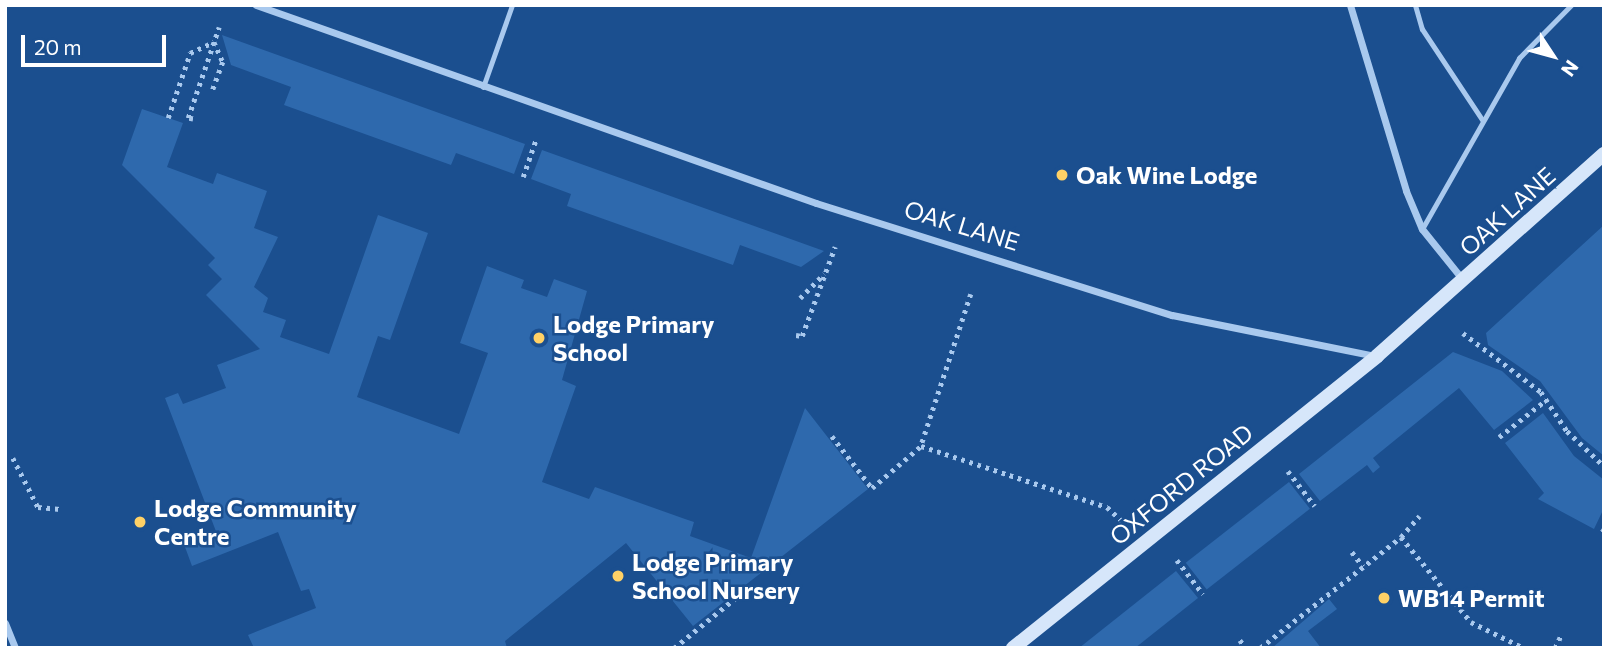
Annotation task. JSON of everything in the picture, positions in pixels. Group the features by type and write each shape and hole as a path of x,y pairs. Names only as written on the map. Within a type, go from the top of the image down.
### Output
{"street":[{"name":"OAK LANE","path":"256,5 816,203 1172,315 1377,356 1604,154"},
{"path":"1350,5 1422,229 1464,281"},
{"name":"OXFORD ROAD","path":"1013,648 1377,356"},
{"path":"5,623 15,648"}],"lane":[{"path":"483,87 512,5"},
{"path":"1415,5 1422,29 1483,121"},
{"path":"1422,229 1518,58 1571,5"}],"path":[{"path":"193,119 188,118 219,27"},
{"path":"212,93 223,62 214,42"},
{"path":"168,118 190,53 214,42"},
{"path":"523,177 536,140"},
{"path":"796,335 802,336 835,247"},
{"path":"800,298 826,272"},
{"path":"832,436 872,488 920,446 971,294"},
{"path":"1463,333 1511,366 1546,400 1604,466"},
{"path":"1499,437 1546,400"},
{"path":"920,446 1107,507 1122,521"},
{"path":"13,458 38,508 62,509"},
{"path":"1288,471 1315,506"},
{"path":"1260,648 1401,537 1419,516"},
{"path":"1401,537 1471,622 1524,648"},
{"path":"1352,552 1363,566"},
{"path":"1177,560 1203,594"},
{"path":"674,648 743,592"},
{"path":"1555,648 1561,635"},
{"path":"1240,640 1246,648"}],"shaded area":[{"path":"222,35 525,144 514,174 456,153 451,165 284,105 291,87 231,65"},
{"path":"142,109 183,123 167,167 213,184 217,173 267,191 254,228 278,237 254,287 268,298 263,312 286,320 280,337 329,354 378,215 428,233 390,340 378,336 357,397 459,434 488,353 460,343 487,266 524,280 521,288 547,297 554,279 587,291 562,380 576,386 542,482 589,499 595,487 694,522 690,536 751,558 805,408 868,489 693,626 626,543 505,641 507,648 254,648 248,635 316,608 309,589 301,591 278,532 192,566 185,547 217,534 165,398 178,393 183,404 226,388 217,365 260,349 206,295 222,279 208,265 215,258 122,165"},
{"path":"542,150 824,251 801,267 740,245 733,265 567,206 571,194 531,179"},
{"path":"1604,225 1604,456 1582,438 1540,381 1488,345 1486,333"},
{"path":"1453,352 1502,371 1533,400 1494,430 1459,388 1373,458 1380,467 1373,473 1367,465 1320,501 1299,474"},
{"path":"1543,413 1574,456 1604,480 1604,508 1594,529 1538,499 1544,493 1505,443"},
{"path":"1289,482 1310,509 1207,589 1186,563"},
{"path":"1176,571 1198,598 1135,648 1079,648"},
{"path":"1329,599 1337,609 1308,631 1321,648 1272,648"}],"place":[{"name":"Oak Wine Lodge","path":"1062,175"},
{"name":"Lodge Primary School","path":"539,338"},
{"name":"Lodge Community Centre","path":"140,522"},
{"name":"Lodge Primary School Nursery","path":"618,576"},
{"name":"WB14 Permit","path":"1384,598"}]}
